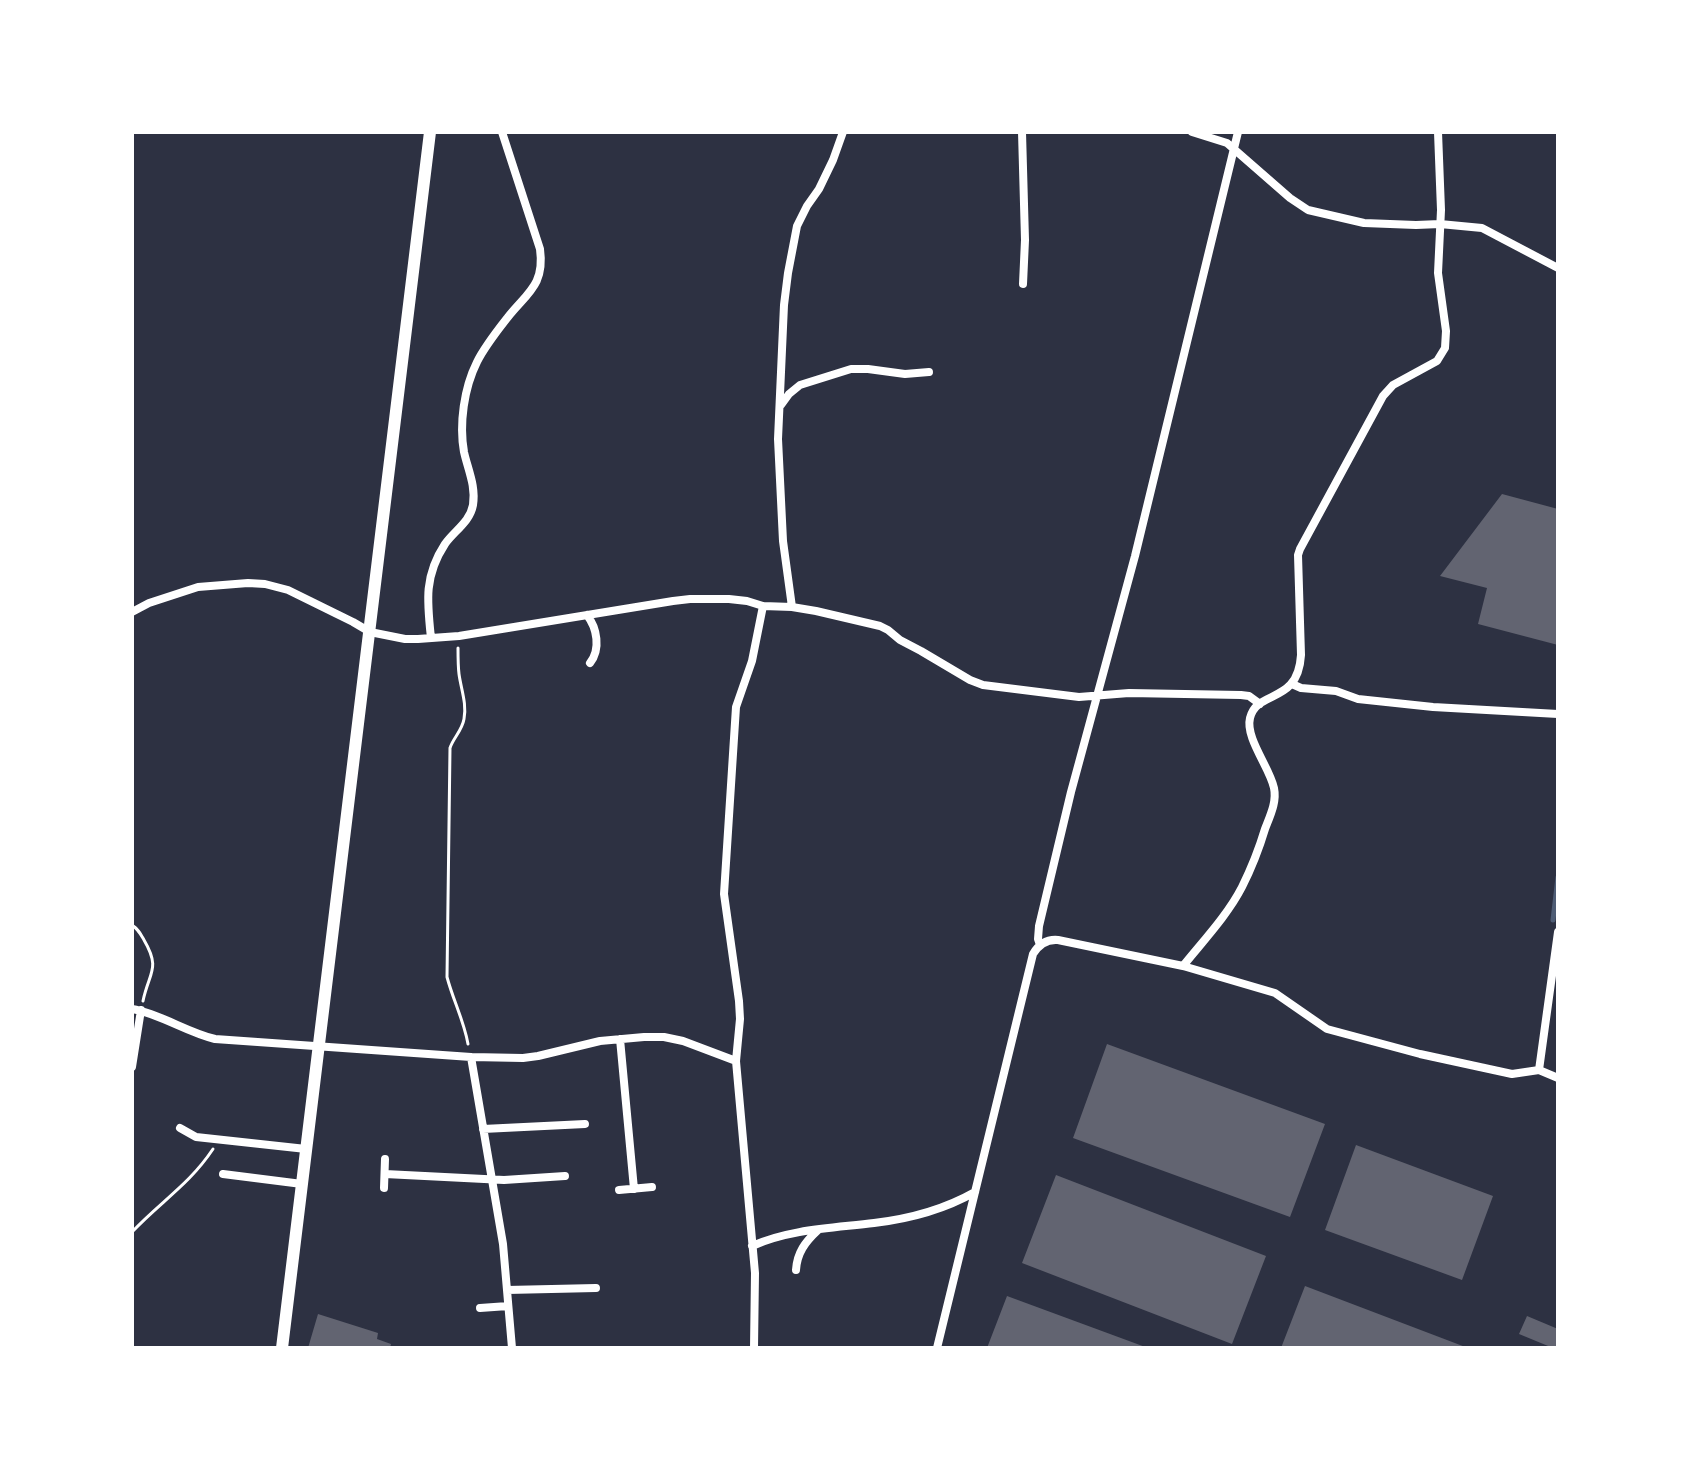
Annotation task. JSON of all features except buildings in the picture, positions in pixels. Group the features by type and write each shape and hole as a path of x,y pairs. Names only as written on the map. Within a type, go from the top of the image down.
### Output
{"street":[{"path":"282,1348 430,132"},
{"path":"431,638 430,573 446,543 465,522 472,508 474,490 464,451 463,432 469,385 476,363 490,341 535,286 542,263 502,132"},
{"path":"792,607 779,490 784,305 795,234 833,160 843,132"},
{"path":"1022,132 1023,284"},
{"path":"1192,132 1227,143 1308,210 1364,223 1482,228 1558,268"},
{"path":"1040,945 1039,926 1071,792 1172,408 1238,132"},
{"path":"1183,966 1241,889 1273,806 1273,785 1252,735 1250,716 1260,704 1292,684 1296,678 1300,664 1300,549 1383,396 1393,385 1437,361 1445,348 1446,331 1438,273 1438,132"},
{"path":"780,405 800,385 851,369 905,374 929,372"},
{"path":"132,612 198,587 265,584 288,590 370,632 405,639 459,636 690,599 729,599 763,606 792,607 880,626 983,685 1062,696 1144,692 1241,695 1249,696 1260,704"},
{"path":"754,1348 755,1243 746,1191 736,1061 739,1001 723,877 736,707 748,674 763,606"},
{"path":"587,615 593,623 597,647 596,656 590,663"},
{"path":"1292,684 1301,688 1336,691 1358,699 1558,714"},
{"path":"1539,1070 1558,932"},
{"path":"937,1348 1033,954 1047,940 1183,966 1275,993 1327,1029 1512,1074 1539,1070 1558,1078"},
{"path":"132,1067 137,1010 196,1035 215,1039 523,1058 600,1041 664,1037 736,1061"},
{"path":"620,1039 634,1189"},
{"path":"471,1057 503,1244 512,1348"},
{"path":"483,1129 585,1124"},
{"path":"180,1128 196,1137 306,1149"},
{"path":"384,1188 385,1159"},
{"path":"223,1174 302,1184"},
{"path":"385,1174 492,1180 565,1176"},
{"path":"619,1190 652,1187"},
{"path":"755,1243 819,1230 901,1219 975,1192"},
{"path":"796,1270 802,1247 819,1230"},
{"path":"507,1290 596,1288"},
{"path":"480,1308 508,1306"}],"path":[{"path":"459,636 458,670 465,716 450,748 447,977 467,1034 471,1057"},
{"path":"132,925 137,928 153,959 137,1010"},
{"path":"132,1232 187,1182 219,1140"}],"waterway":[{"path":"1553,920 1558,877"}]}
